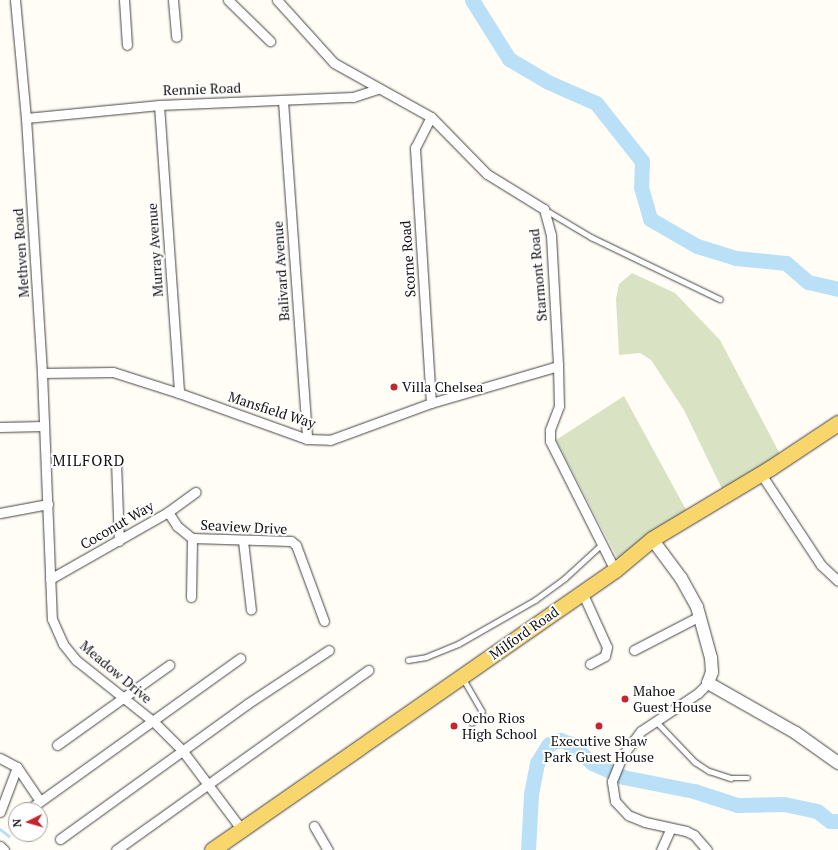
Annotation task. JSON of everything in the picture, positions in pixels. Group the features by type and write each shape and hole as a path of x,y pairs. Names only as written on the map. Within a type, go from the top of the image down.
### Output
{"main road":[{"name":"Milford Road","path":"212,850 615,570 652,539 760,474 838,422"}],"street":[{"name":"Methven Road","path":"15,0 26,118 42,373 48,504"},
{"path":"124,0 127,45"},
{"path":"173,0 176,37"},
{"path":"228,0 270,41"},
{"name":"Starmont Road","path":"276,0 334,63 377,89 431,117 487,174 544,209 551,235 558,366 559,406 550,430 550,441 601,545 615,570"},
{"name":"Rennie Road","path":"26,118 159,104 283,101 352,97 377,89"},
{"name":"Balivard Avenue","path":"283,101 307,439"},
{"name":"Murray Avenue","path":"159,104 179,393"},
{"name":"Scorne Road","path":"431,117 415,148 431,403"},
{"name":"Mansfield Way","path":"42,373 113,372 179,393 307,439 330,440 431,403 558,366"},
{"path":"0,427 44,426"},
{"path":"116,461 119,541"},
{"path":"760,474 821,565 838,581"},
{"name":"Coconut Way","path":"50,579 168,512 196,492"},
{"path":"0,513 48,504"},
{"name":"Meadow Drive","path":"48,504 52,619 63,644 76,660 126,696 182,750 206,785 242,830"},
{"name":"Seaview Drive","path":"168,512 177,526 192,538 243,541 291,541 296,545 324,621"},
{"path":"191,597 192,538"},
{"path":"652,539 681,578 700,616 712,658 712,672 708,684 698,693 655,720 631,742 618,763 612,780 613,795 621,809 634,818 694,835 707,850"},
{"path":"243,541 251,610"},
{"path":"582,592 607,646 605,656 590,664"},
{"path":"634,650 700,616"},
{"path":"60,839 182,750 329,650"},
{"path":"0,758 17,767 40,801 154,722 240,658"},
{"path":"57,745 168,665"},
{"path":"116,850 368,670"},
{"path":"708,684 796,733 838,763"},
{"path":"0,812 17,767"},
{"path":"314,826 328,850"},
{"path":"661,850 671,828"},
{"path":"0,846 4,850"}],"lane":[{"path":"544,209 591,237 720,299"},
{"path":"408,660 426,656 458,644 535,600 564,579 601,545"},
{"path":"462,677 482,711 482,716 472,723"},
{"path":"655,720 695,762 709,771 731,778 748,778"}],"green space":[{"path":"632,273 675,293 720,340 781,456 724,493 684,410 651,360 640,353 619,355 616,299 619,284"},
{"path":"624,396 690,517 620,563 556,440"}],"waterway":[{"path":"472,0 509,59 548,82 596,103 642,161 641,187 650,219 697,246 736,258 786,263 808,282 838,289"},
{"path":"528,850 531,794 537,763 549,744 560,740 571,744 592,763 623,777 694,791 737,805 784,804 817,811 830,821 838,821"},
{"path":"0,829 8,835"}],"place":[{"name":"Villa Chelsea","path":"394,387"},
{"name":"Mahoe Guest House","path":"625,699"},
{"name":"Ocho Rios High School","path":"454,726"},
{"name":"Executive Shaw Park Guest House","path":"599,726"}],"district":[{"name":"MILFORD","path":"89,461"}]}
